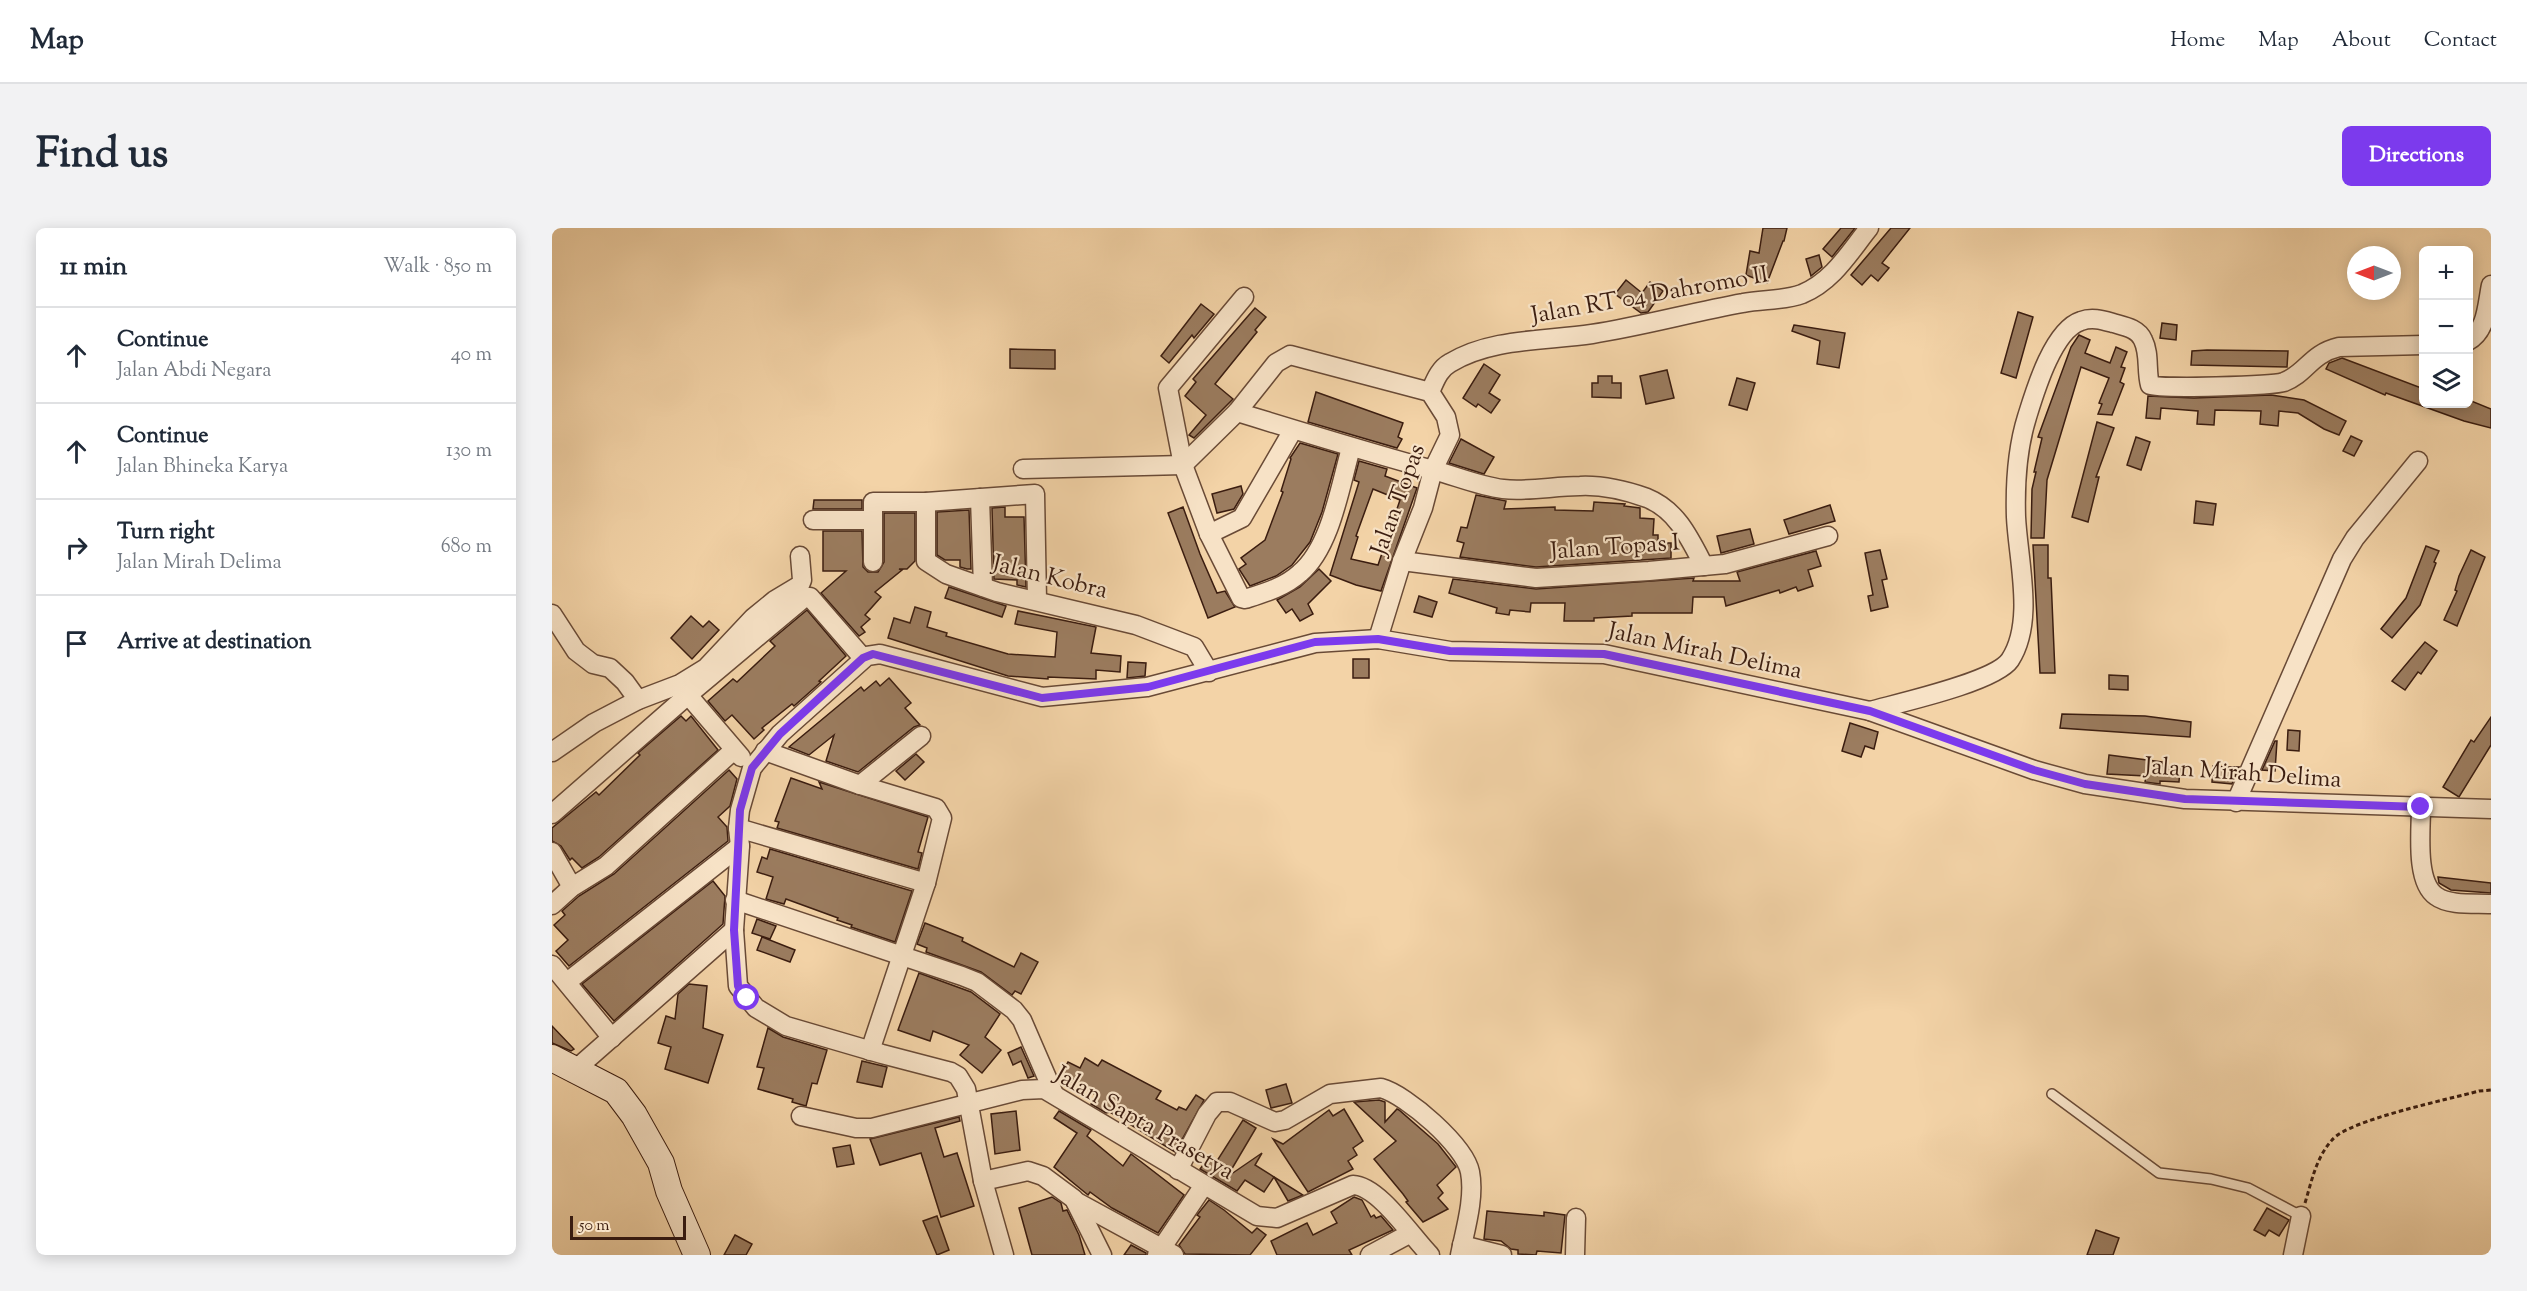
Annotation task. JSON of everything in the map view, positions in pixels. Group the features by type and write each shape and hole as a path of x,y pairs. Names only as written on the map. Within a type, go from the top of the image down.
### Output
{"street":[{"name":"Jalan RT 04 Dahromo II","path":"1425,390 1449,363 1496,345 1592,334 1660,322 1745,302 1800,295 1824,282 1839,267 1869,228"},
{"path":"2473,337 2484,320 2491,285"},
{"path":"1244,297 1168,388 1183,465 1209,534 1241,598 1245,599 1279,587 1301,573 1325,537 1351,448"},
{"path":"1870,711 1974,682 2009,662 2019,642 2024,621 2016,517 2016,482 2023,434 2047,363 2058,341 2071,326 2092,319 2133,330 2142,337 2146,346 2150,385 2168,388 2282,383 2302,371 2318,355 2327,350 2339,347 2419,345"},
{"path":"1023,469 1183,465 1237,412 1276,363 1290,355 1425,390"},
{"name":"Jalan Topas","path":"1378,639 1402,561 1423,508 1433,470 1450,435 1446,417 1425,390"},
{"path":"1237,412 1351,448 1504,489 1599,487 1647,498 1675,517 1704,566"},
{"path":"1209,534 1242,518 1293,430"},
{"path":"2235,802 2342,559 2355,538 2418,461"},
{"path":"873,562 873,502 926,502 1035,494 1037,600"},
{"path":"980,498 983,587"},
{"name":"Jalan Kobra","path":"926,502 926,561 946,574 983,587 1136,625 1194,647 1209,672"},
{"path":"813,520 873,520"},
{"name":"Jalan Topas I","path":"1402,561 1536,578 1725,564 1828,537"},
{"path":"552,752 594,723 638,700 693,678 753,618 775,600 800,585 802,580 800,556"},
{"path":"552,814 688,695 805,597 810,597 868,656 765,751 752,768 740,810 734,930 738,986 756,1008 786,1026 951,1072 963,1083 970,1104 983,1181 1004,1255"},
{"path":"552,614 576,651 593,664 610,668 625,682 638,700"},
{"name":"Jalan Mirah Delima","path":"868,656 1042,698 1148,687 1315,642 1378,639 1450,651 1604,654 1870,711 2034,770 2085,784 2185,799 2491,809"},
{"path":"688,695 752,768"},
{"path":"860,785 921,736"},
{"path":"552,905 572,887 606,866 734,750"},
{"path":"765,751 860,785 936,808 940,812 942,818 926,883 870,1051"},
{"path":"2421,807 2422,865 2429,889 2437,897 2451,901 2491,904"},
{"path":"739,837 926,883"},
{"path":"567,982 739,837"},
{"path":"552,852 572,887"},
{"path":"735,900 976,982 1014,1010 1022,1020 1054,1094"},
{"path":"576,1070 734,930"},
{"path":"552,965 612,1038"},
{"path":"552,1058 616,1091 634,1115 661,1163 669,1191 697,1255"},
{"path":"1178,1170 1207,1114 1217,1102 1230,1102 1275,1122 1285,1120 1330,1094 1381,1088 1395,1093 1425,1115 1461,1154 1468,1167 1470,1183 1461,1250 1502,1255"},
{"name":"Jalan Sapta Prasetya","path":"801,1116 856,1128 872,1128 1029,1089 1044,1089 1250,1214 1277,1218 1353,1185 1361,1186 1382,1201 1430,1255"},
{"path":"983,1181 1020,1172 1036,1172 1075,1201 1165,1252 1204,1185"},
{"path":"1075,1201 1102,1255"},
{"path":"2293,1255 2301,1216"},
{"path":"1575,1255 1576,1218"},
{"path":"1370,1255 1409,1233"}],"lane":[{"path":"2052,1094 2159,1173 2211,1179 2248,1188 2301,1216"}],"path":[{"path":"2301,1216 2317,1162 2333,1138 2355,1126 2479,1091 2491,1090"}],"building":[{"path":"1763,228 1787,228 1767,283 1746,275 1750,251 1759,253"},
{"path":"1841,228 1855,228 1832,257 1823,249"},
{"path":"1891,228 1910,228 1882,263 1889,268 1878,281 1871,275 1862,285 1851,275"},
{"path":"1819,255 1822,267 1811,276 1806,259"},
{"path":"1626,280 1642,293 1650,282 1663,291 1648,312 1641,313 1615,294"},
{"path":"1201,304 1214,314 1194,338 1192,335 1169,363 1161,356"},
{"path":"1255,308 1266,317 1255,330 1257,332 1215,384 1233,399 1194,438 1189,435 1206,415 1185,396 1196,382 1193,379"},
{"path":"2018,312 2033,317 2016,378 2001,373"},
{"path":"2162,323 2177,325 2176,340 2160,338"},
{"path":"1794,325 1845,333 1839,368 1817,364 1820,341 1792,331"},
{"path":"2079,335 2090,340 2085,353 2110,363 2116,347 2127,352 2121,367 2125,368 2120,382 2124,384 2112,415 2098,414 2102,404 2099,403 2109,378 2081,367 2047,480 2044,538 2031,538 2032,489 2042,438 2038,437 2071,347"},
{"path":"1010,349 1055,350 1055,369 1010,368"},
{"path":"2192,351 2288,351 2287,367 2191,365"},
{"path":"2342,358 2419,387 2419,405 2386,393 2385,395 2326,369 2329,363"},
{"path":"1484,364 1500,375 1489,393 1500,400 1491,413 1463,398"},
{"path":"1667,370 1674,398 1646,404 1640,376"},
{"path":"1598,376 1612,376 1612,383 1621,383 1621,398 1592,397 1592,383 1598,383"},
{"path":"1737,378 1755,383 1747,410 1729,405"},
{"path":"1316,392 1403,423 1398,437 1402,439 1397,448 1308,422"},
{"path":"2271,395 2304,400 2346,421 2339,435 2324,429 2298,413 2279,411 2278,426 2260,424 2261,411 2215,410 2214,425 2197,424 2198,411 2161,408 2160,419 2146,418 2148,396 2194,398"},
{"path":"2473,402 2491,409 2491,428 2428,408 2473,408"},
{"path":"2097,422 2114,428 2096,477 2099,477 2088,522 2072,517"},
{"path":"2351,436 2362,441 2354,456 2343,451"},
{"path":"2136,437 2150,442 2141,470 2127,465"},
{"path":"1461,439 1494,457 1484,474 1449,463"},
{"path":"1300,443 1338,454 1322,512 1310,542 1292,565 1276,576 1250,586 1239,569 1246,564 1241,558 1265,540 1283,492 1281,491 1290,458"},
{"path":"1359,461 1387,469 1385,476 1417,488 1381,591 1330,575 1359,482 1354,480","holes":["1373,489 1400,500 1378,565 1351,559 1358,537 1356,536"]},
{"path":"1241,486 1243,494 1234,509 1217,513 1212,494"},
{"path":"1476,495 1506,501 1504,509 1555,507 1555,510 1593,511 1594,502 1625,504 1624,506 1640,508 1640,518 1654,519 1653,535 1658,535 1658,543 1671,543 1671,558 1536,567 1460,557 1464,543 1457,541 1461,527 1467,528"},
{"path":"814,500 862,500 862,509 813,509"},
{"path":"2196,501 2216,504 2213,525 2194,523"},
{"path":"1830,505 1835,521 1789,534 1784,520"},
{"path":"1005,507 1005,517 1024,517 1026,587 1017,585 1017,580 994,579 992,508"},
{"path":"1183,507 1217,593 1225,591 1235,607 1208,618 1168,513"},
{"path":"969,510 971,569 967,569 960,567 960,560 945,560 937,555 937,512"},
{"path":"884,513 915,513 915,561 907,569 899,569 902,570 875,592 881,597 865,615 870,619 861,627 865,632 859,636 821,593 846,571 823,571 823,531 862,531 863,567 868,572 878,572 884,562"},
{"path":"1750,529 1754,544 1721,553 1717,536"},
{"path":"2033,545 2048,545 2048,578 2051,578 2055,673 2040,673"},
{"path":"2426,546 2439,551 2434,562 2436,563 2420,605 2392,638 2381,629 2406,598"},
{"path":"1880,550 1887,579 1882,580 1888,607 1871,611 1868,596 1873,595 1865,553"},
{"path":"2471,550 2485,557 2457,626 2444,620 2457,591 2455,590 2459,576"},
{"path":"1816,551 1821,566 1808,570 1813,586 1798,591 1796,587 1780,593 1779,590 1726,606 1724,597 1693,597 1692,613 1632,613 1632,616 1594,618 1594,621 1564,621 1565,603 1531,603 1530,612 1510,610 1509,615 1496,613 1497,608 1449,593 1453,579 1536,589 1694,578 1693,581 1740,581 1737,572"},
{"path":"1319,569 1331,581 1308,604 1313,614 1300,621 1292,609 1286,613 1277,600 1300,587"},
{"path":"949,587 1006,606 1002,617 945,598"},
{"path":"1419,596 1437,602 1432,617 1414,612"},
{"path":"915,607 931,612 927,627 947,633 946,636 1008,654 1055,657 1057,632 1015,624 1018,611 1096,627 1091,653 1121,656 1120,672 1096,670 1096,679 1008,676 888,638 894,618 910,623"},
{"path":"807,610 846,656 794,706 792,704 762,728 764,730 754,739 732,715 725,721 708,701 733,679 737,682 775,646 770,641"},
{"path":"691,616 703,627 709,621 719,630 692,659 671,638"},
{"path":"2425,642 2437,651 2421,674 2418,672 2405,690 2392,681"},
{"path":"1353,659 1369,659 1369,678 1353,678"},
{"path":"1128,662 1146,663 1145,676 1127,678"},
{"path":"2109,675 2128,676 2128,690 2109,689"},
{"path":"889,678 911,703 905,708 920,725 914,727 858,772 826,761 834,735 809,755 789,747 861,687 864,691 876,681 880,686"},
{"path":"2062,714 2145,716 2191,722 2190,737 2060,728"},
{"path":"681,716 686,721 691,716 718,750 599,857 582,868 572,858 570,860 561,846 552,841 552,828 596,792 599,795 640,755 638,753"},
{"path":"2491,717 2491,745 2459,797 2443,787 2471,740 2474,742"},
{"path":"1850,723 1878,732 1874,749 1865,746 1861,757 1842,751"},
{"path":"2288,730 2300,731 2299,751 2287,750"},
{"path":"2277,741 2275,771 2262,770"},
{"path":"916,754 924,762 905,780 896,771"},
{"path":"2109,755 2162,762 2162,766 2180,768 2179,782 2160,781 2160,784 2145,782 2146,776 2107,774"},
{"path":"2213,766 2239,767 2232,784 2212,782"},
{"path":"729,770 737,779 730,806 718,817 727,827 728,841 569,966 556,951 568,940 554,925 565,915 562,911 579,896 614,874"},
{"path":"791,778 822,789 819,782 928,817 918,852 922,853 918,869 777,828 779,822 775,821"},
{"path":"770,849 912,891 895,942 851,927 852,925 837,920 838,918 786,899 784,904 766,899 773,877 757,872 762,857 767,859"},
{"path":"2438,877 2491,883 2491,893 2451,890 2439,883"},
{"path":"713,881 725,896 723,924 614,1021 582,984"},
{"path":"757,919 776,926 770,939 752,933"},
{"path":"925,923 963,938 962,941 1014,967 1021,953 1038,962 1021,994 1015,991 1012,995 981,972 926,952 927,948 917,944"},
{"path":"762,937 795,950 790,962 757,950"},
{"path":"919,973 971,992 1000,1014 985,1037 1001,1050 982,1073 960,1055 969,1045 933,1031 930,1041 898,1030"},
{"path":"689,984 707,986 703,1028 723,1035 708,1083 665,1069 671,1047 658,1043 666,1016 675,1019 678,994"},
{"path":"552,1026 574,1049 571,1051 552,1043"},
{"path":"768,1028 783,1037 827,1050 817,1084 812,1083 806,1106 792,1102 793,1099 758,1089 764,1068 757,1067"},
{"path":"1021,1047 1034,1076 1028,1078 1021,1061 1013,1065 1008,1053"},
{"path":"1085,1058 1098,1066 1102,1060 1161,1091 1156,1099 1177,1110 1179,1107 1186,1110 1196,1095 1204,1100 1175,1152 1110,1112 1106,1113 1091,1104 1097,1096 1073,1079 1069,1085 1060,1081 1059,1078 1068,1062 1080,1068"},
{"path":"862,1061 887,1067 882,1087 857,1082"},
{"path":"1286,1084 1292,1103 1271,1108 1266,1090"},
{"path":"1379,1100 1385,1102 1385,1122 1397,1109 1399,1110 1438,1144 1456,1167 1437,1185 1443,1193 1438,1198 1448,1209 1423,1222 1374,1159 1396,1141 1354,1102"},
{"path":"1344,1109 1363,1141 1353,1148 1357,1155 1348,1161 1353,1169 1308,1192 1273,1139 1283,1144 1329,1110 1333,1116"},
{"path":"1016,1111 1020,1150 995,1154 991,1114"},
{"path":"1059,1111 1091,1130 1087,1136 1123,1166 1131,1154 1184,1195 1158,1233 1112,1208 1090,1192 1088,1195 1054,1167 1077,1133 1054,1118"},
{"path":"959,1117 960,1121 935,1128 944,1157 957,1153 974,1206 941,1217 921,1153 880,1165 870,1139"},
{"path":"1243,1120 1256,1128 1227,1177 1262,1153 1255,1165 1274,1177 1264,1192 1245,1180 1237,1191 1200,1169 1210,1156 1217,1161"},
{"path":"850,1145 854,1164 837,1167 833,1148"},
{"path":"1274,1177 1303,1195 1288,1201"},
{"path":"1052,1197 1061,1203 1063,1211 1067,1210 1079,1235 1085,1255 1032,1255 1019,1208"},
{"path":"1354,1197 1362,1200 1371,1217 1381,1216 1393,1230 1349,1250 1352,1255 1277,1255 1271,1241 1307,1223 1313,1235 1337,1223 1331,1212"},
{"path":"1209,1200 1252,1233 1257,1228 1266,1235 1250,1255 1185,1254 1179,1245 1200,1217 1197,1215"},
{"path":"2267,1208 2289,1220 2279,1236 2269,1230 2265,1236 2254,1230"},
{"path":"1487,1211 1544,1216 1544,1212 1565,1215 1561,1253 1537,1251 1536,1255 1518,1254 1518,1250 1511,1249 1501,1241 1484,1239"},
{"path":"937,1216 949,1250 937,1255 923,1221"},
{"path":"2096,1230 2119,1238 2113,1255 2087,1255"},
{"path":"735,1235 752,1244 746,1255 724,1255"},
{"path":"1131,1245 1146,1253 1146,1255 1124,1255"}],"route":[{"path":"747,998 738,986 734,930 740,846 738,828 740,810 752,768 780,734 863,658 873,654 923,665 963,678 1042,698 1148,687 1315,642 1378,639 1450,651 1584,652 1604,654 1870,711 2034,770 2085,784 2185,799 2421,807"}]}
